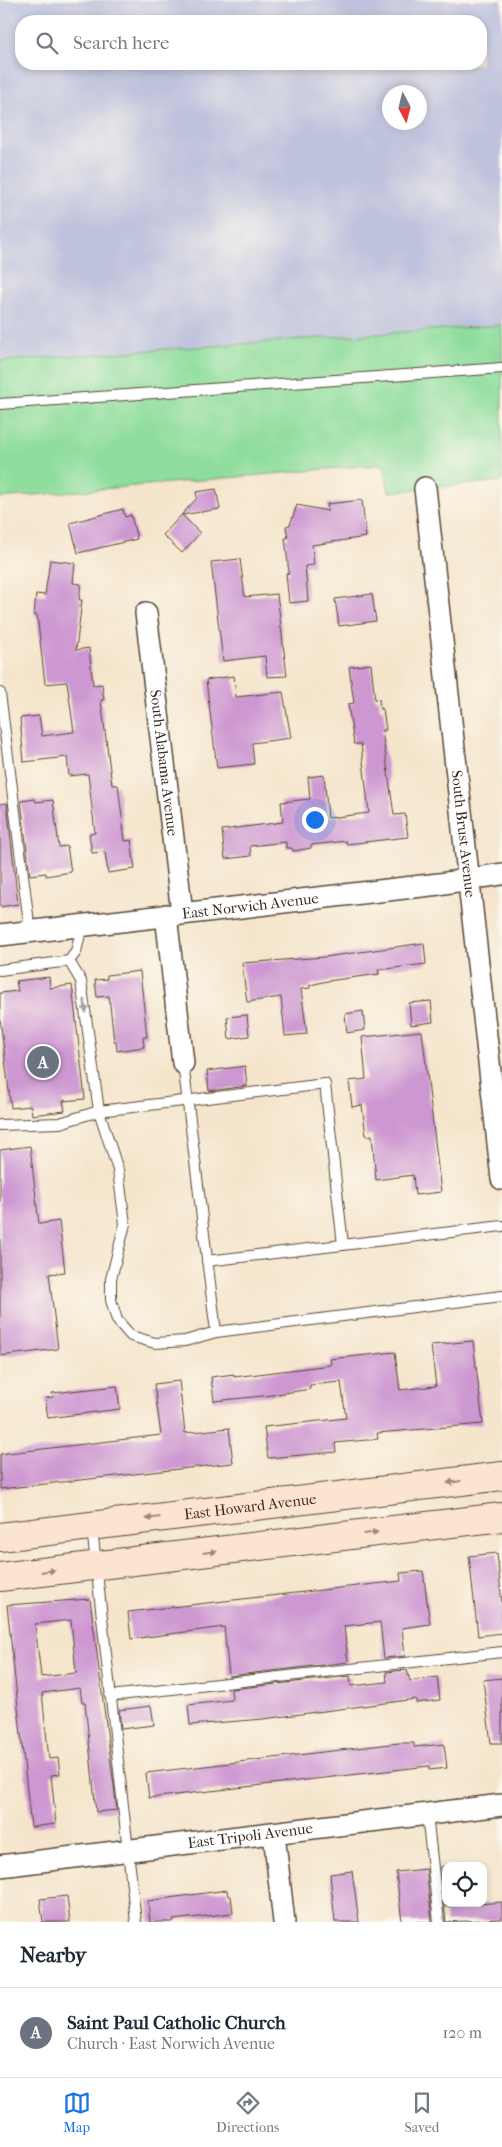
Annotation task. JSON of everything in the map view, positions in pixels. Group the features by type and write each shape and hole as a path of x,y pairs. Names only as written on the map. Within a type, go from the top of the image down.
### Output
{"main road":[{"name":"East Howard Avenue","path":"0,1537 502,1476"},
{"path":"0,1576 502,1517"}],"street":[{"name":"South Brust Avenue","path":"425,488 502,1176"},
{"name":"South Alabama Avenue","path":"146,613 174,914 183,1063"},
{"name":"East Norwich Avenue","path":"0,935 469,880 502,874"},
{"name":"East Tripoli Avenue","path":"0,1866 502,1805"},
{"path":"274,1834 284,1922"}],"lane":[{"path":"0,404 502,368"},
{"path":"0,693 30,931"},
{"path":"0,970 69,961 76,952 82,925"},
{"path":"69,961 82,981 99,1110 118,1170 125,1224 111,1280 111,1300 117,1320 131,1336 156,1343 185,1341 216,1332 502,1296"},
{"path":"183,1063 216,1332"},
{"path":"0,1124 60,1123 99,1110 325,1084 343,1244"},
{"path":"207,1260 502,1226"},
{"path":"92,1526 136,1922"},
{"path":"110,1696 502,1652"},
{"path":"427,1814 439,1922"}],"shaded area":[{"path":"0,0 502,0 502,325 0,361"}],"green space":[{"path":"502,325 502,481 389,492 384,464 0,498 0,361"}],"building":[{"path":"216,489 220,509 182,515 200,533 182,553 163,535 197,498 196,492"},
{"path":"362,500 366,537 312,545 314,565 305,566 308,601 289,603 286,574 289,573 285,538 288,538 286,526 290,525 297,505 328,511 327,504"},
{"path":"123,509 125,517 131,515 137,539 78,553 70,523"},
{"path":"240,559 245,597 277,594 287,676 267,677 265,656 223,661 211,562"},
{"path":"50,560 75,563 73,583 81,584 79,600 82,600 76,650 89,648 93,685 102,684 104,700 101,700 112,785 118,785 125,841 131,840 135,869 108,873 105,852 92,853 89,834 95,833 88,774 69,776 67,757 24,762 20,718 39,716 42,736 74,732 67,682 45,684 37,615 34,615 36,594 45,595"},
{"path":"372,594 376,621 339,626 335,599"},
{"path":"371,664 375,700 379,699 380,709 383,709 386,730 382,730 394,815 405,814 408,837 347,844 346,841 311,845 311,848 293,851 292,848 286,848 286,842 250,846 251,856 225,859 222,830 283,822 281,802 310,799 308,777 324,775 328,818 369,813 361,744 354,744 348,704 354,703 349,667"},
{"path":"234,676 236,697 283,692 291,738 252,743 254,764 217,768 206,680"},
{"path":"35,799 36,802 53,800 59,847 67,846 71,872 46,876 46,873 30,875 21,801"},
{"path":"7,803 18,904 0,907 0,804"},
{"path":"424,943 426,964 378,970 379,974 328,981 310,985 310,988 301,989 307,1034 285,1036 281,997 247,1002 242,963 325,957"},
{"path":"140,971 147,1037 143,1037 144,1047 117,1051 116,1041 114,1041 109,996 97,997 95,980 107,979 107,975"},
{"path":"49,977 50,988 72,985 85,1099 63,1101 65,1111 32,1115 31,1106 11,1108 0,1018 0,993 18,991 16,981"},
{"path":"431,1001 433,1022 411,1025 409,1003"},
{"path":"363,1011 365,1030 347,1033 345,1014"},
{"path":"247,1015 249,1036 229,1039 227,1017"},
{"path":"422,1031 441,1192 415,1195 413,1175 376,1180 372,1135 366,1136 362,1105 352,1107 349,1081 366,1079 362,1037"},
{"path":"245,1066 247,1086 209,1091 207,1071"},
{"path":"30,1146 39,1224 59,1221 65,1272 49,1274 58,1349 0,1356 0,1150"},
{"path":"473,1341 483,1424 377,1433 378,1439 335,1443 336,1452 268,1458 264,1427 346,1418 341,1382 310,1385 310,1389 272,1395 214,1401 211,1377 234,1374 234,1377 331,1365 330,1359 395,1352 400,1390 436,1386 431,1345"},
{"path":"179,1381 185,1433 229,1428 233,1463 0,1489 0,1454 161,1435 154,1384"},
{"path":"117,1386 120,1409 48,1418 45,1398 53,1397 52,1393"},
{"path":"497,1553 502,1604 502,1633 478,1636 469,1556"},
{"path":"423,1571 430,1624 402,1628 405,1656 384,1658 380,1622 344,1626 348,1662 229,1676 224,1627 131,1639 128,1612 401,1581 400,1573"},
{"path":"90,1599 117,1810 96,1812 85,1702 82,1702 80,1688 42,1693 49,1759 58,1758 60,1774 51,1775 56,1824 31,1827 7,1605","holes":["71,1620 76,1673 41,1677 35,1624"]},
{"path":"407,1670 410,1681 437,1677 440,1700 416,1703 416,1699 263,1719 190,1725 188,1705 232,1700 231,1689 350,1676 351,1686 387,1682 386,1672"},
{"path":"502,1678 502,1743 491,1743 483,1680"},
{"path":"151,1706 154,1725 121,1729 119,1710"},
{"path":"399,1743 414,1743 414,1747 444,1744 447,1768 429,1770 429,1766 149,1798 146,1773"},
{"path":"440,1867 442,1867 442,1885"},
{"path":"426,1869 432,1922 402,1922 396,1872"},
{"path":"352,1871 359,1922 335,1922 330,1874"},
{"path":"227,1890 228,1896 231,1896 233,1913 173,1920 173,1922 150,1922 148,1901"},
{"path":"67,1896 70,1922 43,1922 40,1899"},
{"path":"502,1902 502,1919 446,1922 444,1907 487,1907 487,1903"}],"place":[{"name":"Saint Paul Catholic Church","path":"43,1062"}]}
